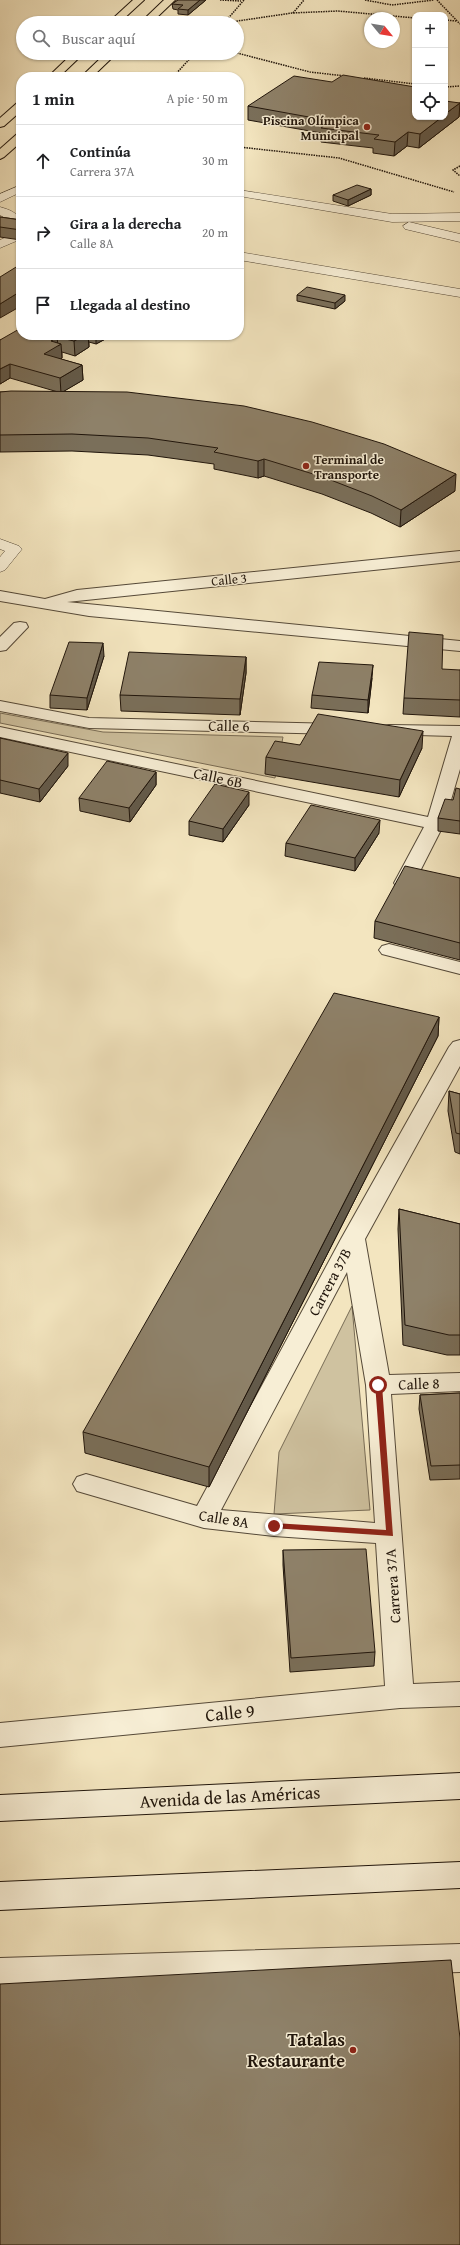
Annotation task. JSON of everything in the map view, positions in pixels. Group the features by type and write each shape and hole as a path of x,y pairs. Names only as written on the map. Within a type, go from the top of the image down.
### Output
{"highway":[{"path":"121,16 139,0"},
{"path":"153,16 170,0"},
{"path":"58,72 71,60"},
{"path":"91,72 104,60"},
{"path":"2,121 16,109"},
{"path":"0,155 16,141"}],"street":[{"name":"Calle 3","path":"0,596 41,603 77,595 460,556"},
{"path":"41,603 89,611 460,646"},
{"path":"0,646 20,627"},
{"name":"Calle 6","path":"0,706 89,723 460,731"},
{"name":"Calle 6B","path":"0,732 435,824"},
{"path":"404,883 435,824 460,737"},
{"path":"389,950 460,968"},
{"name":"Carrera 37B","path":"204,1518 353,1239 460,1047"},
{"name":"Carrera 37A","path":"353,1239 378,1385 390,1534 400,1696"},
{"name":"Calle 8","path":"378,1385 460,1382"},
{"name":"Calle 8A","path":"86,1484 204,1518 274,1526 390,1534"},
{"name":"Calle 9","path":"0,1735 400,1696 460,1694"},
{"name":"Avenida de las Américas","path":"0,1808 460,1786"},
{"path":"0,1896 460,1875"},
{"path":"0,1972 460,1958"}],"lane":[{"path":"0,198 16,190"},
{"path":"244,194 392,218 460,217"},
{"path":"0,211 16,217"},
{"path":"392,218 400,223 416,228 460,238"},
{"path":"0,244 16,237"},
{"path":"244,257 460,292"},
{"path":"0,544 14,549 0,567"}],"path":[{"path":"220,0 244,0"},
{"path":"292,13 304,0"},
{"path":"365,0 392,5 434,0"},
{"path":"437,0 460,24"},
{"path":"231,16 237,10 242,1"},
{"path":"244,20 292,13 338,11 412,18"},
{"path":"448,20 457,21"},
{"path":"244,55 310,72 348,76"},
{"path":"178,72 189,60"},
{"path":"363,78 412,84"},
{"path":"448,87 460,86"},
{"path":"244,148 339,158 460,193"},
{"path":"460,166 453,170 460,176"}],"shaded area":[{"path":"0,713 103,732 283,737 275,778 0,723"},
{"path":"352,1306 370,1510 274,1514 279,1452"}],"building":[{"path":"178,0 200,0 188,10 178,9 183,5 172,4"},
{"name":"Piscina Olímpica Municipal","path":"343,75 412,86 412,120 438,120 420,134 408,132 395,142 374,139 379,135 321,128 331,121 248,106 294,76 332,82"},
{"path":"448,101 460,103 448,112"},
{"path":"357,185 371,189 348,200 333,195"},
{"path":"0,217 16,219 16,229 0,227"},
{"path":"16,267 16,294 0,304 0,277"},
{"path":"307,287 345,295 335,303 297,295"},
{"path":"16,331 16,340 52,340 51,341 61,344 44,354 82,365 60,378 10,364 0,369 0,340"},
{"name":"Terminal de Transporte","path":"0,392 127,392 244,406 312,422 384,444 456,474 401,510 372,496 323,477 264,459 258,461 214,452 218,448 148,438 72,434 0,435"},
{"path":"409,632 443,635 442,669 460,670 460,700 404,698"},
{"path":"69,642 103,643 87,698 50,695"},
{"path":"129,652 246,657 240,699 120,695"},
{"path":"319,662 373,665 368,700 312,695"},
{"path":"318,714 423,731 400,780 266,757 275,741 300,745"},
{"path":"0,738 68,753 39,789 0,780"},
{"path":"107,761 156,772 129,808 79,798"},
{"path":"215,784 249,792 223,829 189,821"},
{"path":"456,788 460,789 460,821 438,818 445,799 453,800"},
{"path":"311,805 380,820 355,858 286,843"},
{"path":"405,866 460,878 460,943 375,921"},
{"path":"334,993 439,1017 209,1467 83,1432"},
{"path":"449,1091 460,1094 460,1134 456,1133"},
{"path":"399,1209 460,1224 460,1335 449,1335 405,1325"},
{"path":"460,1393 460,1465 431,1466 420,1395"},
{"path":"366,1549 375,1652 291,1658 283,1550"},
{"path":"451,1960 460,2038 460,2245 0,2245 0,1984"}],"place":[{"name":"Piscina Olímpica Municipal","path":"367,127"},
{"name":"Terminal de Transporte","path":"306,466"},
{"name":"Tatalas Restaurante","path":"353,2050"}],"route":[{"path":"274,1526 390,1534 378,1385"}]}
